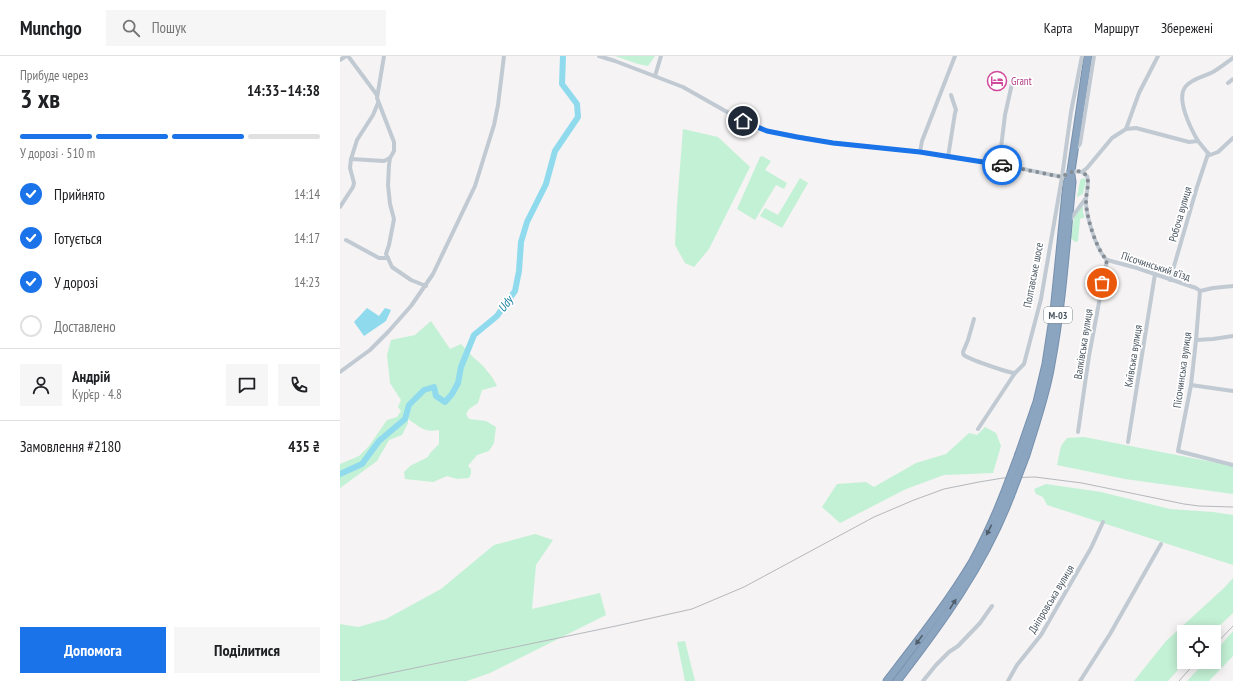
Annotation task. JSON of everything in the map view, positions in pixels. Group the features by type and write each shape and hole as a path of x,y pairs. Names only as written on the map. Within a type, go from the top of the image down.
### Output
{"highway":[{"name":"М-03","path":"1022,455 1046,364 1053,318 1067,183 1071,171 1088,56"},
{"name":"М-03","path":"887,681 916,644 958,585 984,539 1007,495 1042,404 1051,365 1059,313 1072,182 1071,171"},
{"name":"М-03","path":"897,681 948,612 978,564 1001,521 1007,495"}],"street":[{"path":"340,60 347,56 377,95"},
{"path":"384,56 377,95 378,103 394,144 394,151 390,158 389,165 389,194 394,219 386,254 392,267 411,280 426,286"},
{"path":"340,372 370,350 411,306 426,286 443,254 476,186 494,125 504,56"},
{"path":"599,56 683,87 743,121 767,131 833,143 920,152 998,164 1062,177 1071,171 1082,172 1087,176 1088,180 1086,198 1094,236 1098,249 1107,260"},
{"path":"654,76 661,56"},
{"path":"920,152 922,141 955,56"},
{"name":"Полтавське шосе","path":"978,429 1015,373 1024,364 1041,299 1082,56"},
{"path":"1074,149 1080,144 1094,56"},
{"path":"1126,129 1139,93 1158,56"},
{"path":"1232,59 1213,72 1193,80 1183,90 1182,94 1185,112 1198,141 1208,154 1212,155 1218,152 1233,138"},
{"path":"998,164 1005,115 1013,79"},
{"path":"1228,83 1233,79"},
{"path":"948,157 956,110 951,95"},
{"path":"340,208 353,188 354,183 350,168 351,159 357,140 374,115 378,103"},
{"path":"1082,172 1112,138 1126,129 1136,128 1189,142 1198,141"},
{"name":"Робоча вулиця","path":"1170,280 1208,154"},
{"path":"351,159 384,161 390,158"},
{"path":"1068,224 1086,198"},
{"path":"346,240 379,258 388,258"},
{"name":"Пісочинський в’їзд","path":"1107,260 1155,274 1196,288 1200,291"},
{"name":"Валківська вулиця","path":"1078,432 1089,356 1107,260"},
{"name":"Київська вулиця","path":"1128,442 1155,274"},
{"path":"1200,291 1233,286"},
{"name":"Пісочинська вулиця","path":"1200,291 1191,385 1178,451 1233,465"},
{"path":"974,319 968,340 963,350 964,355 975,361 1007,372 1015,373"},
{"path":"1196,340 1233,336"},
{"path":"1191,385 1233,391"},
{"name":"Дніпровська вулиця","path":"1008,681 1017,665 1041,635 1091,548 1102,522"},
{"path":"1080,681 1110,634 1161,544"},
{"path":"923,681 936,665 949,652 958,646 980,623 992,606"}],"green space":[{"path":"615,56 655,56 648,66"},
{"path":"683,129 718,137 750,167 709,249 694,267 685,263 675,245"},
{"path":"762,156 771,161 765,170 787,183 784,189 776,185 755,220 737,209 760,157"},
{"path":"800,178 808,183 782,228 760,216 765,208 778,215"},
{"path":"1084,178 1086,180 1083,194 1077,197 1080,181"},
{"path":"1083,205 1083,213 1085,217 1080,219 1078,241 1075,242 1071,238 1074,218"},
{"path":"431,321 450,349 461,344 483,366 497,386 482,390 478,403 469,409 466,414 469,419 486,421 496,427 494,443 489,451 477,455 468,466 471,469 469,478 457,479 447,476 433,482 405,479 404,472 410,466 428,457 439,444 439,430 426,430 408,419 408,423 402,435 389,440 377,461 340,488 340,464 359,456 369,446 387,420 397,417 401,411 398,407 401,400 390,383 387,355 391,340 415,335"},
{"path":"985,427 996,433 1001,446 993,473 944,475 906,489 840,523 822,507 837,484 866,482 874,487 916,463 946,454 969,433 977,435"},
{"path":"1084,437 1233,466 1233,494 1125,479 1057,465 1061,446 1067,438"},
{"path":"1046,484 1101,492 1170,509 1233,515 1233,565 1047,505 1043,497 1036,494 1034,489"},
{"path":"535,534 553,540 536,565 532,609 600,593 606,615 490,673 467,681 340,681 340,624 358,627 386,619 441,589 494,545"},
{"path":"1233,578 1233,613 1220,625 1184,625"},
{"path":"1177,631 1177,669 1179,669 1168,681 1134,681 1166,641"},
{"path":"1233,631 1233,656 1221,668 1221,645"},
{"path":"685,641 695,681 685,681 677,642"},
{"path":"1198,669 1221,669 1209,681 1187,681"}],"water":[{"path":"367,308 379,316 385,308 391,310 386,321 364,336 354,322"}],"waterway":[{"name":"Udy","path":"340,474 362,464 379,441 405,419 409,405 424,390 434,387 436,396 445,402 452,394 458,383 461,367 474,335 497,316 515,291 519,271 521,242 527,222 546,184 555,151 578,117 577,104 562,84 563,56"}],"railway":[{"path":"352,681 692,609 744,587 874,517 944,489 979,482 1003,478 1035,477 1082,483 1184,504 1233,507"},
{"path":"1221,639 1233,626"},
{"path":"1179,681 1190,669"}],"way so far":[{"path":"1002,165 1062,177 1071,171 1082,172 1087,176 1088,194 1086,198 1090,222 1098,249 1107,260 1102,283"}],"place":[{"name":"Grant","path":"997,81"}],"route":[{"path":"743,121 757,128 782,135 833,143 920,152 1002,165"}]}
